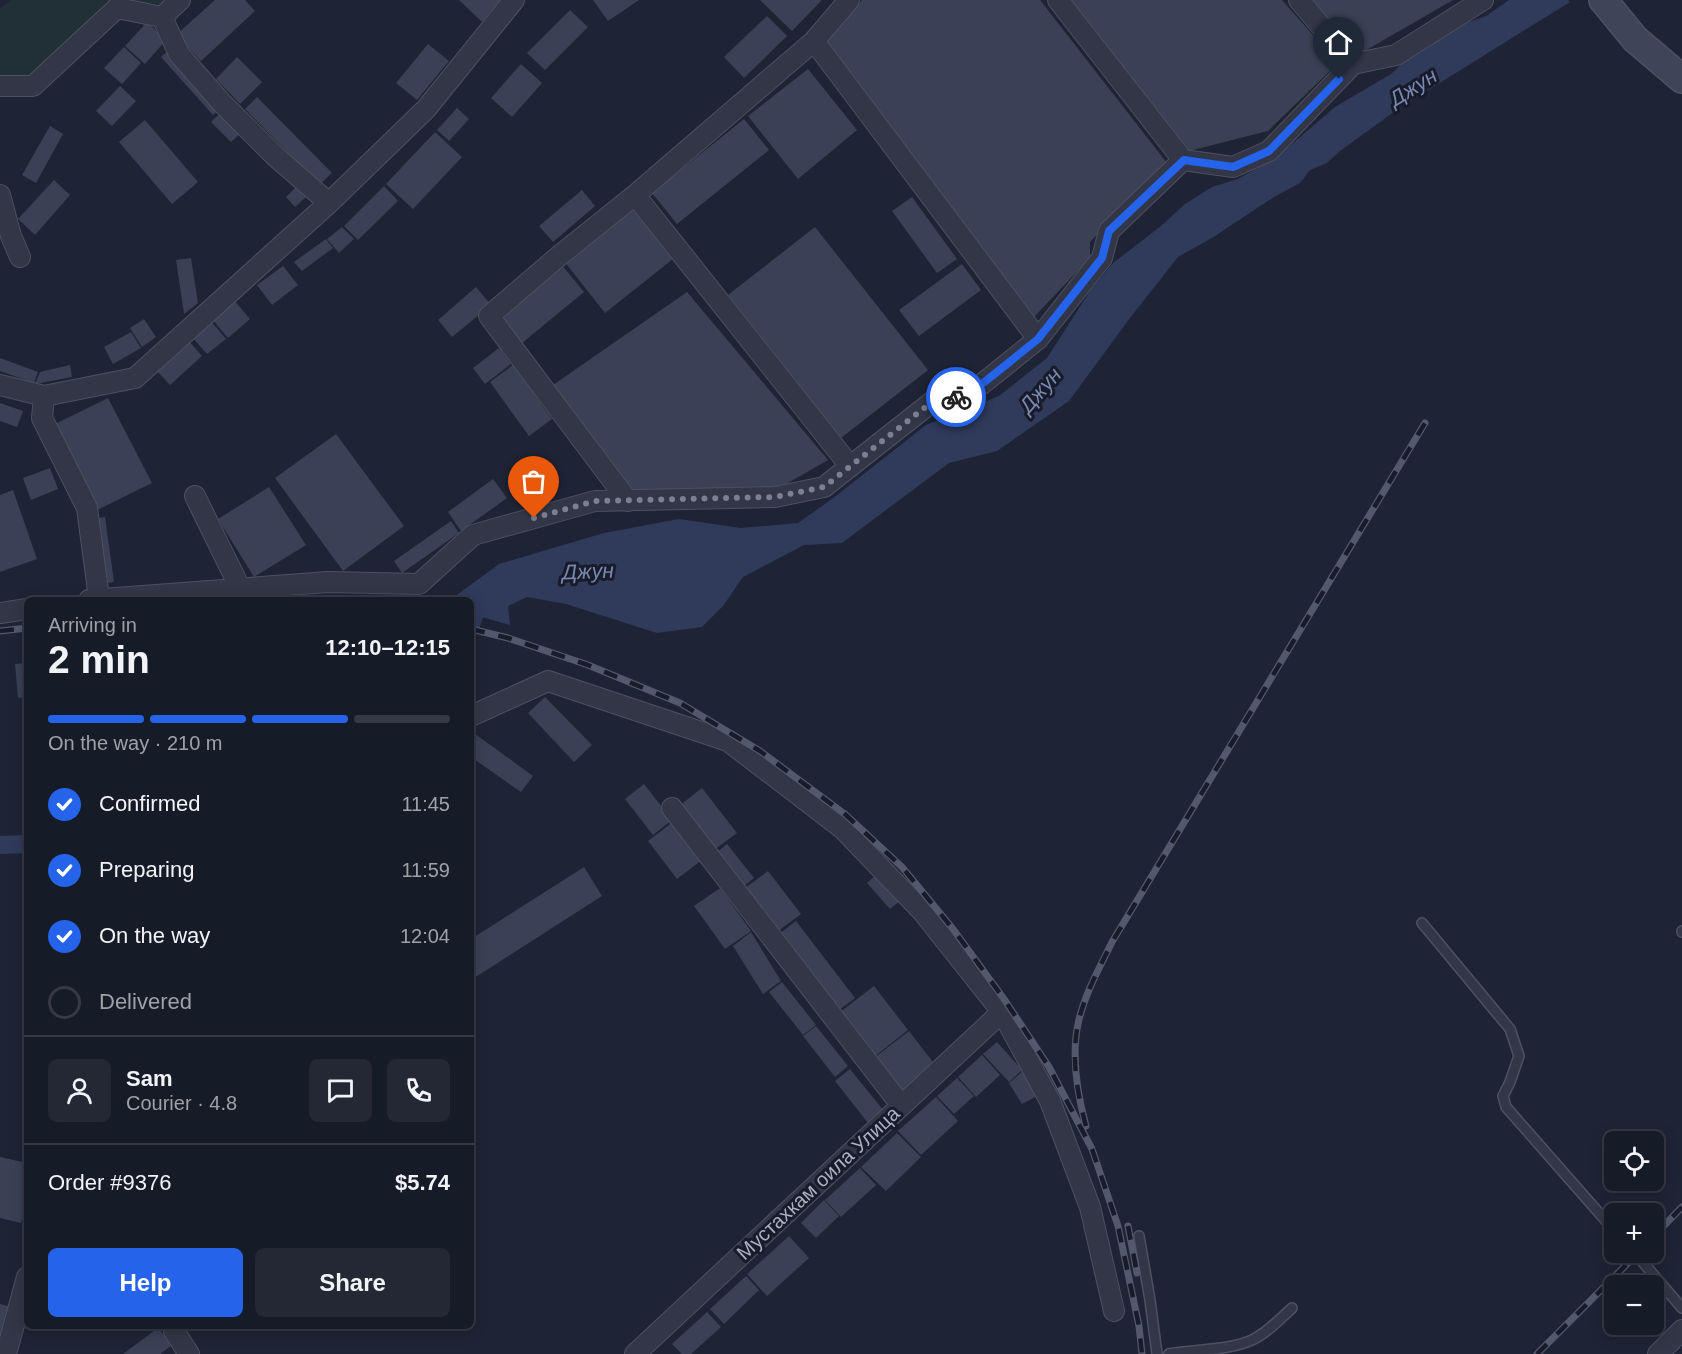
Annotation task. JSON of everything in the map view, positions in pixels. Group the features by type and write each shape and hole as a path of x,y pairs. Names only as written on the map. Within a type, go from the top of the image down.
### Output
{"main road":[{"path":"1603,0 1635,39 1682,79"}],"street":[{"path":"162,17 180,0"},
{"path":"0,385 44,396 135,378 329,203 426,109 514,0"},
{"path":"627,501 489,316 635,195 814,41 849,0"},
{"path":"1058,0 1184,160 1233,167 1269,151 1353,64 1396,55 1483,0"},
{"path":"1299,0 1353,64"},
{"path":"0,86 33,86 117,8 162,17"},
{"path":"162,17 178,54 221,102 276,157 329,203"},
{"path":"814,41 1038,339"},
{"path":"121,597 328,582 419,584 473,535 595,501 775,497 824,487 937,398 967,396 1038,339 1102,258 1109,231 1184,160"},
{"path":"0,195 11,236 20,257"},
{"path":"635,195 850,466"},
{"path":"44,396 42,418 87,507 94,597"},
{"path":"195,496 240,588"},
{"path":"0,613 24,609"},
{"path":"474,715 548,681 728,741 843,829 922,911 1002,1012 1050,1101 1090,1207 1114,1311"},
{"path":"672,808 901,1105"},
{"name":"Мустахкам оила Улица","path":"635,1354 1002,1012"},
{"path":"6,1354 24,1288"},
{"path":"1658,1354 1682,1330"},
{"path":"174,1331 189,1354"}],"lane":[{"path":"1422,923 1510,1029 1519,1056 1503,1096 1506,1107 1604,1219"},
{"path":"1139,1236 1156,1354"},
{"path":"1643,1263 1682,1308"},
{"path":"1169,1354 1233,1346 1252,1340 1273,1326 1292,1308"}],"shaded area":[{"path":"12,0 167,0 163,4 107,1 31,77 0,78 0,8"}],"water":[{"path":"1509,0 1568,0 1570,2 1398,109 1327,163 1310,170 1300,183 1178,257 1069,401 997,451 949,463 842,543 804,545 743,577 723,606 702,627 657,633 566,604 527,597 508,606 510,625 474,615 474,597 454,597 499,564 604,533 679,519 741,528 798,523 926,425 999,396 1047,358 1090,291 1113,263 1161,226 1185,204 1212,187 1238,179 1278,156 1335,107 1391,74 1440,32 1486,16"}],"building":[{"path":"215,0 245,0 255,11 201,61 176,35"},
{"path":"459,0 502,0 482,22"},
{"path":"593,0 639,0 608,21"},
{"path":"760,0 822,0 792,31"},
{"path":"862,0 1040,0 1167,163 1090,242 1090,258 1034,317 824,42"},
{"path":"1068,0 1282,0 1338,63 1268,131 1189,151"},
{"path":"1308,0 1453,0 1356,56"},
{"path":"570,10 588,27 545,70 527,53"},
{"path":"767,16 787,36 744,78 724,57"},
{"path":"147,22 166,40 145,64 125,46"},
{"path":"428,44 449,61 417,100 396,83"},
{"path":"124,47 141,63 122,84 104,68"},
{"path":"170,49 222,107 213,115 161,57"},
{"path":"237,57 262,82 240,104 216,79"},
{"path":"521,64 542,83 512,117 491,98"},
{"path":"808,69 857,130 798,179 748,116"},
{"path":"120,86 136,101 112,126 96,111"},
{"path":"257,97 332,173 319,185 245,109"},
{"path":"457,108 469,119 449,141 437,130"},
{"path":"222,111 242,132 231,142 211,122"},
{"path":"744,119 769,150 677,224 652,193"},
{"path":"145,120 198,182 172,204 119,142"},
{"path":"50,126 63,134 36,183 22,175"},
{"path":"435,132 462,157 413,209 386,184"},
{"path":"54,180 70,195 35,235 18,219"},
{"path":"297,186 307,196 295,207 286,197"},
{"path":"384,186 398,201 358,240 344,226"},
{"path":"582,190 595,206 553,242 539,226"},
{"path":"912,197 957,259 937,273 892,211"},
{"path":"632,208 673,259 605,313 564,261"},
{"path":"342,227 354,239 339,253 327,239"},
{"path":"815,227 928,370 841,438 728,295"},
{"path":"326,239 333,248 302,271 294,262"},
{"path":"191,258 198,303 184,314 176,260"},
{"path":"561,264 584,292 522,343 499,315"},
{"path":"962,264 981,290 919,336 899,310"},
{"path":"283,266 298,285 272,305 257,285"},
{"path":"476,287 491,305 452,337 438,320"},
{"path":"687,292 828,460 781,487 631,492 553,385"},
{"path":"233,299 250,319 228,338 211,318"},
{"path":"144,319 156,337 142,347 130,328"},
{"path":"210,320 226,339 207,354 191,336"},
{"path":"131,332 141,348 113,364 104,347"},
{"path":"188,340 202,356 170,385 155,369"},
{"path":"499,348 511,364 485,384 473,368"},
{"path":"0,358 38,372 34,383 0,371"},
{"path":"70,365 72,377 35,384 40,372"},
{"path":"513,365 552,419 529,436 490,382"},
{"path":"108,398 152,483 93,512 51,426"},
{"path":"0,403 23,411 17,427 0,421"},
{"path":"336,434 404,526 343,571 275,478"},
{"path":"50,468 58,489 31,500 23,478"},
{"path":"493,479 507,498 461,531 448,512"},
{"path":"269,487 306,545 254,577 218,519"},
{"path":"13,490 37,559 0,572 0,495"},
{"path":"105,517 114,582 101,584 93,519"},
{"path":"451,521 459,533 402,573 394,561"},
{"path":"24,663 24,697 18,698 15,664"},
{"path":"545,697 592,745 574,762 528,713"},
{"path":"474,733 533,776 521,792 474,759"},
{"path":"644,784 672,820 653,835 625,799"},
{"path":"702,788 737,833 714,850 679,806"},
{"path":"673,822 702,860 677,879 648,841"},
{"path":"727,844 754,878 743,887 716,853"},
{"path":"584,867 602,896 474,978 474,937"},
{"path":"768,871 801,914 777,932 744,889"},
{"path":"878,873 901,900 890,909 867,883"},
{"path":"720,888 751,931 725,949 694,906"},
{"path":"796,921 855,998 838,1011 779,934"},
{"path":"751,932 781,981 763,994 733,946"},
{"path":"782,982 816,1025 803,1035 769,992"},
{"path":"874,986 908,1030 874,1057 839,1013"},
{"path":"816,1026 848,1066 835,1077 803,1036"},
{"path":"909,1031 936,1066 901,1093 874,1058"},
{"path":"997,1042 1022,1070 1009,1082 983,1054"},
{"path":"982,1055 1000,1075 976,1097 958,1077"},
{"path":"850,1069 884,1111 868,1123 835,1081"},
{"path":"1023,1071 1037,1096 1022,1104 1009,1083"},
{"path":"957,1078 974,1096 954,1114 937,1096"},
{"path":"936,1097 958,1121 921,1155 898,1131"},
{"path":"897,1133 921,1157 886,1191 861,1167"},
{"path":"0,1157 24,1162 24,1210 21,1223 0,1218"},
{"path":"860,1168 876,1185 841,1217 825,1200"},
{"path":"824,1200 839,1216 816,1238 801,1223"},
{"path":"789,1236 809,1258 767,1296 747,1274"},
{"path":"746,1276 759,1290 724,1324 710,1309"},
{"path":"0,1304 14,1308 0,1347"},
{"path":"707,1312 721,1327 691,1354 682,1354 672,1344"},
{"path":"157,1329 172,1345 160,1354 123,1354"}],"waterway":[{"name":"Джун","path":"474,616 477,606 487,597"},
{"name":"Джун","path":"0,845 24,844"}],"railway":[{"path":"1086,1126 1078,1088 1075,1050 1081,1013 1097,972 1112,942 1425,423"},
{"path":"0,631 24,628"},
{"path":"474,630 508,638 588,665 680,703 760,751 846,815 902,867 953,929 1004,999 1049,1067 1092,1149 1118,1226 1139,1326 1142,1354"},
{"path":"1664,1226 1682,1207"},
{"path":"1128,1226 1137,1273"},
{"path":"1537,1354 1628,1263"}],"way so far":[{"path":"534,518 595,501 775,497 824,487 937,398 956,397"}],"route":[{"path":"956,397 967,396 1038,339 1102,258 1109,231 1184,160 1233,167 1269,151 1339,79"}]}
